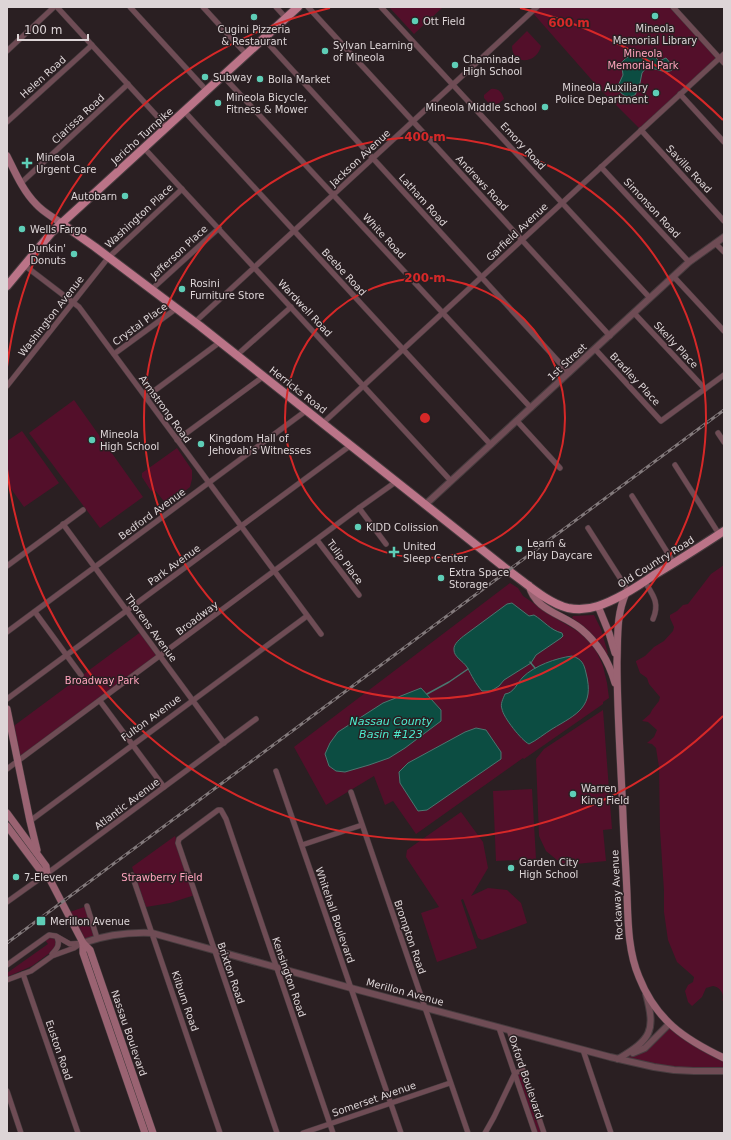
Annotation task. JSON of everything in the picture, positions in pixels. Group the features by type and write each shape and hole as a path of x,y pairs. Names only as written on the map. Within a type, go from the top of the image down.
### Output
{"main road":[{"name":"Jericho Turnpike","path":"7,286 48,235 298,7"},
{"name":"Herricks Road","path":"7,156 21,183 36,205 152,289 238,355 528,585 549,600 567,608 586,608 598,606"},
{"name":"Old Country Road","path":"598,606 645,582 722,533"},
{"name":"Rockaway Avenue","path":"528,585 537,602 544,608 580,628 596,644 612,672 617,690"},
{"name":"Rockaway Avenue","path":"627,592 621,608 618,626 617,690 630,943 633,961 644,988 661,1015 669,1024 699,1046 724,1058"},
{"name":"Rockaway Avenue","path":"598,606 612,642 617,666"},
{"path":"7,709 38,854"},
{"name":"Nassau Boulevard","path":"7,813 13,833 38,854 46,866 47,874 83,943 90,950 153,1133"},
{"name":"Fulton Avenue","path":"13,833 30,821"},
{"name":"Nassau Boulevard","path":"7,826 40,870 47,874"},
{"name":"Nassau Boulevard","path":"83,943 83,954 145,1133"}],"street":[{"path":"7,51 56,7 167,127"},
{"path":"130,7 207,91"},
{"path":"203,7 246,54"},
{"path":"276,7 286,18"},
{"name":"Andrews Road","path":"308,7 610,336"},
{"name":"Emory Road","path":"381,7 650,298"},
{"path":"527,7 532,12"},
{"name":"Jackson Avenue","path":"195,322 538,7"},
{"path":"673,7 724,63"},
{"name":"Latham Road","path":"264,39 569,373"},
{"name":"Helen Road","path":"7,122 92,45"},
{"name":"Garfield Avenue","path":"323,423 724,54"},
{"name":"White Road","path":"223,76 531,408"},
{"name":"Clarissa Road","path":"21,183 128,84"},
{"path":"680,94 724,142"},
{"name":"Beebe Road","path":"184,111 491,444"},
{"name":"Saville Road","path":"641,130 724,221"},
{"name":"Wardwell Road","path":"144,148 451,481"},
{"name":"Simonson Road","path":"601,167 689,262"},
{"name":"Washington Place","path":"108,258 182,188"},
{"name":"Jefferson Place","path":"152,289 219,228"},
{"name":"1st Street","path":"426,504 689,262 724,237"},
{"path":"716,243 724,252"},
{"name":"Washington Avenue","path":"7,386 108,258"},
{"name":"Armstrong Road","path":"24,265 79,307 321,634"},
{"path":"674,277 724,331"},
{"path":"238,355 291,307"},
{"name":"Crystal Place","path":"114,354 177,308"},
{"name":"Skelly Place","path":"634,313 705,389"},
{"path":"146,397 220,342"},
{"name":"Bradley Place","path":"595,349 661,421 705,389"},
{"path":"705,389 724,375"},
{"path":"177,440 264,376"},
{"name":"Bedford Avenue","path":"7,632 307,410"},
{"path":"517,421 560,468"},
{"path":"718,433 724,442"},
{"name":"Park Avenue","path":"7,699 351,445"},
{"path":"675,465 722,533"},
{"name":"Broadway","path":"7,770 358,508 397,481"},
{"path":"632,496 674,563"},
{"path":"358,508 386,544"},
{"path":"7,566 83,510"},
{"name":"Thorens Avenue","path":"63,524 224,743"},
{"path":"588,528 627,592"},
{"name":"Tulip Place","path":"317,540 359,595"},
{"path":"645,582 656,604 654,619"},
{"path":"35,612 81,675"},
{"name":"Fulton Avenue","path":"30,821 307,616"},
{"path":"100,701 164,787"},
{"name":"Atlantic Avenue","path":"7,902 256,720"},
{"name":"Whitehall Boulevard","path":"276,771 400,1133"},
{"name":"Brompton Road","path":"351,792 468,1133"},
{"name":"Kensington Road","path":"197,825 218,810 221,810 223,813 333,1133"},
{"name":"Brixton Road","path":"197,825 179,839 178,843 277,1133"},
{"path":"302,845 362,825"},
{"name":"Kilburn Road","path":"132,875 220,1133"},
{"path":"87,906 97,938"},
{"name":"Merillon Avenue","path":"7,980 33,969 56,954 97,938 126,933 152,933 618,1059 674,1070 724,1071"},
{"path":"7,965 47,936 56,936"},
{"name":"Merillon Avenue","path":"56,936 70,944 83,943"},
{"name":"Merillon Avenue","path":"49,958 57,950 58,940 56,936"},
{"name":"Euston Road","path":"23,974 78,1133"},
{"path":"618,1059 635,1049 646,1039 651,1017 644,988"},
{"path":"618,1059 645,1048 669,1024"},
{"name":"Oxford Boulevard","path":"499,1028 535,1133"},
{"name":"Oxford Boulevard","path":"509,1030 544,1133"},
{"path":"583,1050 611,1133"},
{"path":"484,1133 494,1117 515,1073 523,1070"},
{"name":"Somerset Avenue","path":"303,1133 450,1083"},
{"path":"7,1091 21,1133"}],"green space":[{"name":"Ott Field","path":"389,7 443,7 414,34"},
{"name":"Mineola Memorial Park","path":"537,7 673,7 719,58 641,130 598,87 532,12"},
{"path":"527,31 541,46 539,52 535,56 530,59 520,60 513,52 512,46"},
{"path":"491,89 496,89 499,91 504,99 493,108 484,98 484,95"},
{"path":"74,400 143,497 100,528 29,433"},
{"path":"22,431 59,483 24,507 7,483 7,441"},
{"path":"177,448 192,470 192,479 190,487 167,505 154,489 151,491 142,477 142,473"},
{"path":"724,565 724,999 722,1001 723,996 720,989 713,986 706,988 702,997 692,1006 688,1002 685,991 688,985 693,982 694,977 677,962 668,940 664,912 659,767 656,748 652,744 647,743 654,737 657,730 648,722 642,721 650,714 660,697 649,684 647,678 640,673 636,661 664,641 673,631 674,627 670,615 683,605 688,604 711,574"},
{"name":"Nassau County Basin #123","path":"510,583 518,588 523,596 584,635 596,650 603,666 609,698 603,702 603,704 524,759 523,758 416,834 393,801 385,805 374,776 326,805 294,747"},
{"path":"594,615 601,629 608,654 606,655 592,635 572,618 573,616"},
{"name":"Broadway Park","path":"142,631 160,656 18,761 11,728"},
{"name":"Warren King Field","path":"603,710 612,829 603,830 606,861 566,865 546,851 539,836 536,759 544,749"},
{"path":"532,789 536,859 496,861 493,791"},
{"path":"461,812 483,842 488,868 471,896 488,888 507,890 521,903 527,923 482,940 478,938 463,899 461,900 477,948 437,962 421,913 439,907 406,857 407,850"},
{"name":"Strawberry Field","path":"175,836 195,895 170,903 146,907 132,867"},
{"path":"87,906 97,938 83,943 67,913"},
{"path":"51,937 57,941 55,949 32,966 7,977 7,973 48,944 45,940"},
{"path":"669,1026 724,1061 724,1069 672,1067 622,1059 638,1053"},
{"path":"522,1071 543,1133 536,1133 516,1073"}],"water":[{"path":"649,53 659,61 666,58 672,65 672,70 664,71 648,68 642,73 640,84 635,95 630,97 625,96 617,88 623,75 622,67 619,65 632,54 635,56 639,54 642,56"},
{"path":"512,603 529,616 534,615 551,628 562,633 563,636 536,655 531,663 504,680 499,686 491,691 482,691 467,667 455,655 454,648 458,641 465,635 507,604"},
{"path":"572,656 580,660 585,670 588,685 586,702 576,714 529,744 518,734 503,713 501,705 505,694 511,692 523,677 533,669 552,661"},
{"name":"Nassau County Basin #123","path":"421,688 441,710 441,721 389,758 345,772 336,771 329,766 325,754 330,743 338,732 383,703"},
{"path":"476,728 486,730 501,752 501,759 427,810 418,811 400,783 399,772 408,763 465,732"}],"waterway":[{"path":"530,662 535,668"},
{"path":"427,694 449,682 468,669"}],"railway":[{"path":"7,943 724,410"}],"place":[{"name":"Mineola Memorial Library","path":"655,16"},
{"name":"Cugini Pizzeria & Restaurant","path":"254,17"},
{"name":"Ott Field","path":"415,21"},
{"name":"Sylvan Learning of Mineola","path":"325,51"},
{"name":"Chaminade High School","path":"455,65"},
{"name":"Subway","path":"205,77"},
{"name":"Bolla Market","path":"260,79"},
{"name":"Mineola Auxiliary Police Department","path":"656,93"},
{"name":"Mineola Bicycle, Fitness & Mower","path":"218,103"},
{"name":"Mineola Middle School","path":"545,107"},
{"name":"Mineola Urgent Care","path":"27,163"},
{"name":"Autobarn","path":"125,196"},
{"name":"Wells Fargo","path":"22,229"},
{"name":"Dunkin' Donuts","path":"74,254"},
{"name":"Rosini Furniture Store","path":"182,289"},
{"name":"Mineola High School","path":"92,440"},
{"name":"Kingdom Hall of Jehovah’s Witnesses","path":"201,444"},
{"name":"KIDD Colission","path":"358,527"},
{"name":"Learn & Play Daycare","path":"519,549"},
{"name":"United Sleep Center","path":"394,552"},
{"name":"Extra Space Storage","path":"441,578"},
{"name":"Warren King Field","path":"573,794"},
{"name":"Garden City High School","path":"511,868"},
{"name":"7-Eleven","path":"16,877"},
{"name":"Merillon Avenue","path":"41,921"}]}
